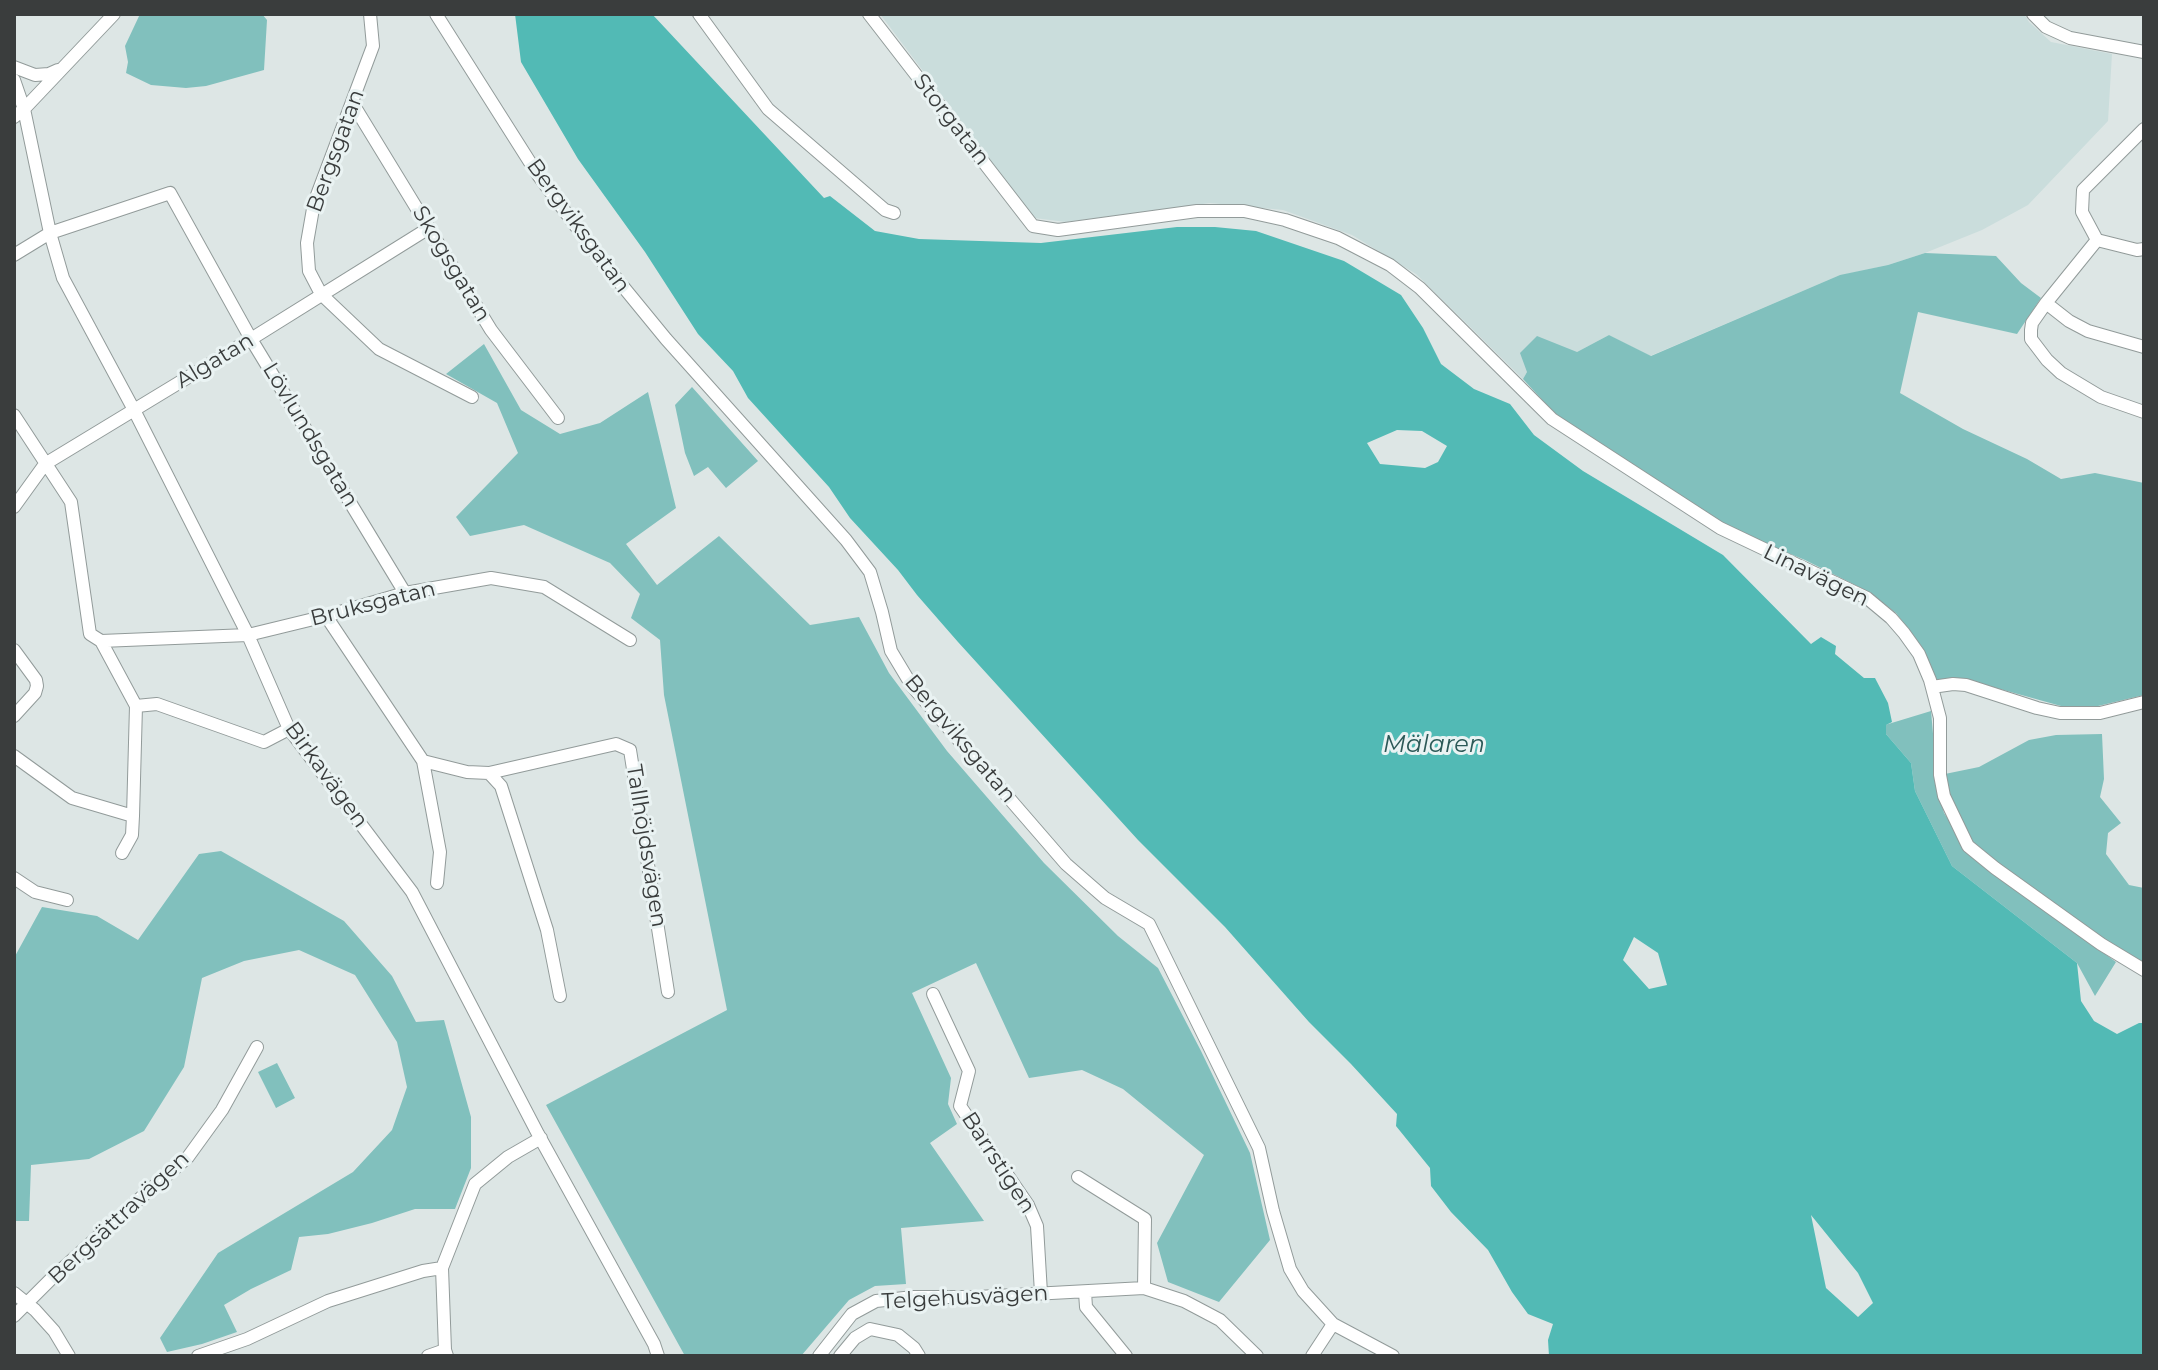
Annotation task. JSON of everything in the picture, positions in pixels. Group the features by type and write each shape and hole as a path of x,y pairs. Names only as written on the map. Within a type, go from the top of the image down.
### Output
{"street":[{"path":"19,113 114,14"},
{"name":"Bergsgatan","path":"370,14 373,46 314,203 307,243 309,271 321,294 379,349 472,397"},
{"name":"Bergviksgatan","path":"436,14 538,175 598,256 666,339 846,540 870,572 891,651 912,686 1066,864 1105,898 1149,924 1259,1148 1290,1269 1303,1291 1333,1324 1393,1356"},
{"path":"699,14 768,109 885,210 894,213"},
{"name":"Storgatan","path":"869,14 1033,226"},
{"path":"2033,14 2046,27 2070,38 2144,52"},
{"path":"14,67 35,75 49,74 64,67"},
{"name":"Birkavägen","path":"14,80 19,113 63,278 248,635 289,729 412,892 658,1356"},
{"name":"Skogsgatan","path":"353,104 491,330 558,418"},
{"path":"2144,129 2083,190 2082,212 2097,240 2144,249"},
{"name":"Lövlundsgatan","path":"50,233 170,193 251,339 405,593"},
{"name":"Linavägen","path":"1033,226 1058,230 1197,211 1244,211 1285,220 1338,238 1390,265 1437,305 1552,419 1720,528 1867,598 1891,618 1919,654 1932,687 1940,718 1940,775 1944,796 1968,846 2101,944 2144,970"},
{"name":"Algatan","path":"14,507 45,464 429,228"},
{"path":"14,255 50,233"},
{"path":"2097,240 2032,323 2031,339 2061,373 2101,397 2144,412"},
{"path":"2046,303 2088,331 2144,347"},
{"path":"14,415 71,502 90,634 101,641 136,706 132,835 122,853"},
{"name":"Bruksgatan","path":"101,641 248,635 405,593 491,578 544,587 630,640"},
{"path":"326,616 423,761 440,852 437,883"},
{"path":"14,650 37,686 35,693 14,716"},
{"path":"1932,687 1966,685 2037,708 2082,715 2144,702"},
{"path":"136,706 157,704 264,742 289,729"},
{"name":"Tallhöjdsvägen","path":"423,761 467,772 489,773 616,744 630,750 668,992"},
{"path":"14,756 72,798 133,816"},
{"path":"489,773 501,786 547,930 560,996"},
{"path":"14,878 35,892 67,900"},
{"name":"Barrstigen","path":"933,994 969,1071 960,1106 1028,1205 1037,1226 1041,1293"},
{"name":"Bergsättravägen","path":"14,1316 188,1157 222,1110 257,1047"},
{"path":"428,1356 446,1353 442,1268 475,1184 508,1157 541,1138"},
{"path":"1078,1177 1145,1219 1144,1288 1184,1301 1220,1320 1257,1356"},
{"path":"198,1356 247,1339 328,1301 423,1271 442,1268"},
{"name":"Telgehusvägen","path":"819,1356 852,1314 876,1301 1144,1288"},
{"path":"1085,1292 1086,1307 1126,1356"},
{"path":"14,1293 54,1331 69,1356"},
{"path":"1312,1356 1333,1324"},
{"path":"840,1356 855,1338 870,1329 898,1335 919,1356"}],"shaded area":[{"path":"140,14 262,14 267,20 264,70 206,86 151,85 126,73 128,62 125,46"},
{"path":"880,14 2024,14 2051,42 2112,54 2108,121 2028,205 1982,230 1888,265 1838,276 1650,356 1609,335 1527,372 1523,379 1416,274 1352,235 1283,210 1210,203 1066,222 1034,218"},
{"path":"1925,253 1996,256 2021,283 2041,298 2017,334 1918,312 1900,393 2061,479 2095,473 2144,483 2144,695 2098,706 2061,706 1964,679 1935,680 1922,647 1896,613 1869,592 1805,560 1739,533 1557,416 1523,379 1527,372 1520,353 1537,336 1577,352 1609,335 1651,356 1840,275"},
{"path":"484,344 521,410 560,434 600,423 648,392 676,508 626,544 657,585 719,536 810,625 859,617 889,673 947,751 1044,863 1118,936 1158,968 1250,1153 1270,1240 1219,1302 1168,1282 1157,1243 1204,1155 1123,1089 1082,1070 1029,1078 976,963 912,993 951,1078 948,1104 957,1124 930,1143 984,1221 901,1228 906,1284 875,1286 849,1300 801,1356 685,1356 546,1105 727,1010 664,695 660,640 631,618 640,594 610,563 524,525 470,536 456,517 518,453 497,403 446,374"},
{"path":"692,387 758,461 726,488 708,467 694,476 685,453 675,405"},
{"path":"1931,711 1934,775 1944,813 1973,857 2116,962 2095,996 2077,963 1952,866 1915,791 1911,763 1886,734 1885,725"},
{"path":"2102,734 2104,779 2100,797 2121,823 2108,833 2106,854 2129,885 2144,888 2144,970 1968,846 1940,775 1979,767 2029,740 2056,735"},
{"path":"221,851 344,921 392,976 416,1022 444,1020 471,1117 471,1168 455,1209 415,1209 328,1234 299,1237 291,1270 224,1305 237,1332 167,1352 160,1338 218,1253 353,1172 392,1130 407,1087 397,1042 355,975 299,950 244,961 202,978 184,1067 144,1131 89,1159 31,1165 29,1221 14,1221 14,958 42,907 97,916 138,940 199,854"},
{"path":"277,1063 295,1098 276,1108 258,1072"}],"water":[{"name":"Mälaren","path":"515,14 652,14 824,198 830,196 875,231 919,239 1041,243 1177,227 1256,231 1344,261 1401,295 1423,328 1441,364 1474,389 1510,404 1534,435 1583,471 1723,555 1811,644 1821,637 1836,646 1835,654 1864,678 1875,678 1888,703 1892,722 1886,725 1886,734 1911,763 1915,791 1952,866 2077,963 2081,1001 2094,1021 2117,1034 2144,1023 2144,1356 1549,1356 1548,1340 1553,1324 1528,1314 1488,1250 1431,1186 1430,1168 1396,1126 1397,1114 1309,1022 1225,927 1138,840 958,642 850,518 829,487 748,398 733,371 698,334 645,252 578,159 521,62","holes":["1397,430 1422,431 1447,446 1438,462 1425,468 1380,464 1367,443","1634,937 1658,953 1667,985 1649,989 1623,960","1811,1215 1858,1273 1873,1303 1858,1317 1826,1288"]}]}
